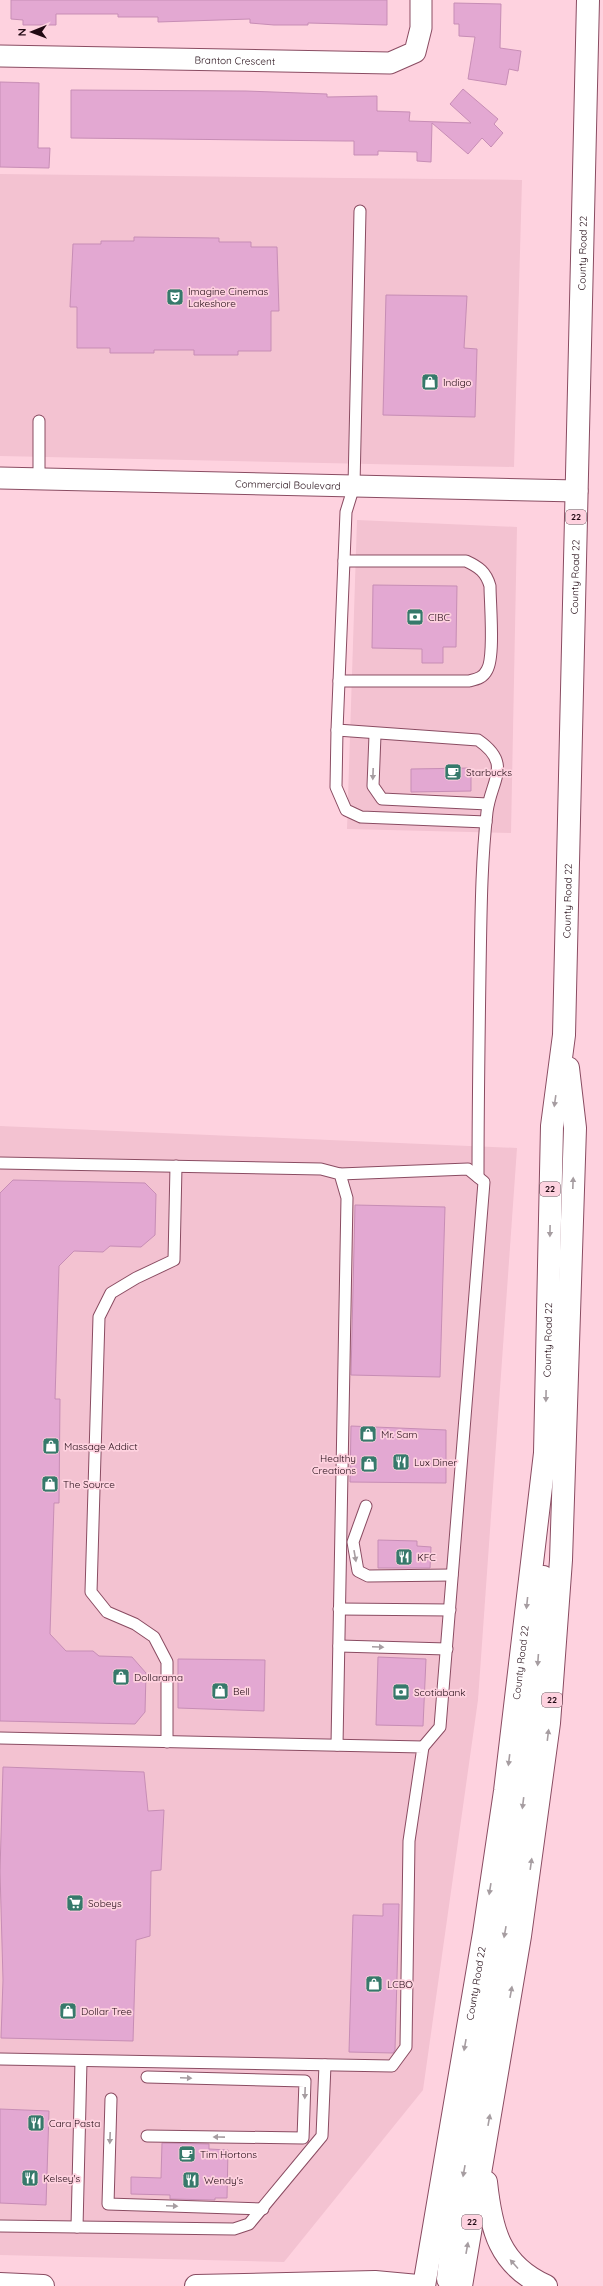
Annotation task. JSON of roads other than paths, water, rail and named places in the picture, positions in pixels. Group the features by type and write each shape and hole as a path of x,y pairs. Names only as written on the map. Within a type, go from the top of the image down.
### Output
{"main road":[{"name":"County Road 22","path":"424,2286 484,1933 505,1790 545,1453 552,1126 564,1035 588,0"},
{"name":"County Road 22","path":"460,2286 483,2159 520,1936 548,1731 555,1660 562,1560 575,1128 564,1035"},
{"path":"448,2286 453,2233 508,1911 530,1749 541,1616 545,1453"},
{"path":"483,2159 490,2217 500,2245 514,2266 531,2279 546,2286"},
{"path":"196,2286 375,2282 418,2286"},
{"path":"0,2284 43,2286"}],"street":[{"name":"Branton Crescent","path":"0,56 390,63 416,52 421,28 421,0"},
{"name":"Commercial Boulevard","path":"0,478 577,491"}],"lane":[{"path":"360,211 354,486 346,512 336,787 346,810 360,817 486,822"},
{"path":"39,421 39,479"},
{"path":"339,681 469,681 480,678 488,670 491,658 490,586 487,576 479,567 466,561 344,561"},
{"path":"337,730 375,734 478,740 491,749 498,763 496,780 488,804 482,867 478,1177"},
{"path":"375,734 373,786 382,800 488,804"},
{"path":"0,1163 321,1168 340,1174 468,1169 484,1182 440,1727 423,1747 409,1841 406,2047 392,2066 0,2059"},
{"path":"167,1742 167,1662 154,1637 135,1624 107,1612 91,1592 99,1317 111,1293 136,1278 174,1260 176,1166"},
{"path":"337,1745 347,1198 340,1174"},
{"path":"366,1506 353,1542 358,1571 368,1576 452,1576"},
{"path":"339,1609 450,1610"},
{"path":"339,1646 446,1649"},
{"path":"0,1738 423,1747"},
{"path":"77,2227 81,2061"},
{"path":"0,2226 234,2229 249,2224 322,2136 325,2065"},
{"path":"147,2077 305,2082 303,2138 147,2136"},
{"path":"111,2099 108,2204 263,2209"}],"place":[{"name":"Imagine Cinemas Lakeshore","path":"175,297"},
{"name":"Indigo","path":"430,382"},
{"name":"CIBC","path":"415,617"},
{"name":"Starbucks","path":"453,772"},
{"name":"Mr. Sam","path":"368,1434"},
{"name":"Massage Addict","path":"51,1446"},
{"name":"Lux Diner","path":"401,1462"},
{"name":"Healthy Creations","path":"369,1464"},
{"name":"The Source","path":"50,1484"},
{"name":"KFC","path":"404,1557"},
{"name":"Dollarama","path":"121,1677"},
{"name":"Bell","path":"220,1691"},
{"name":"Scotiabank","path":"401,1692"},
{"name":"Sobeys","path":"75,1903"},
{"name":"LCBO","path":"374,1984"},
{"name":"Dollar Tree","path":"68,2011"},
{"name":"Cara Pasta","path":"36,2123"},
{"name":"Tim Hortons","path":"187,2154"},
{"name":"Kelsey's","path":"30,2178"},
{"name":"Wendy's","path":"191,2180"}]}
